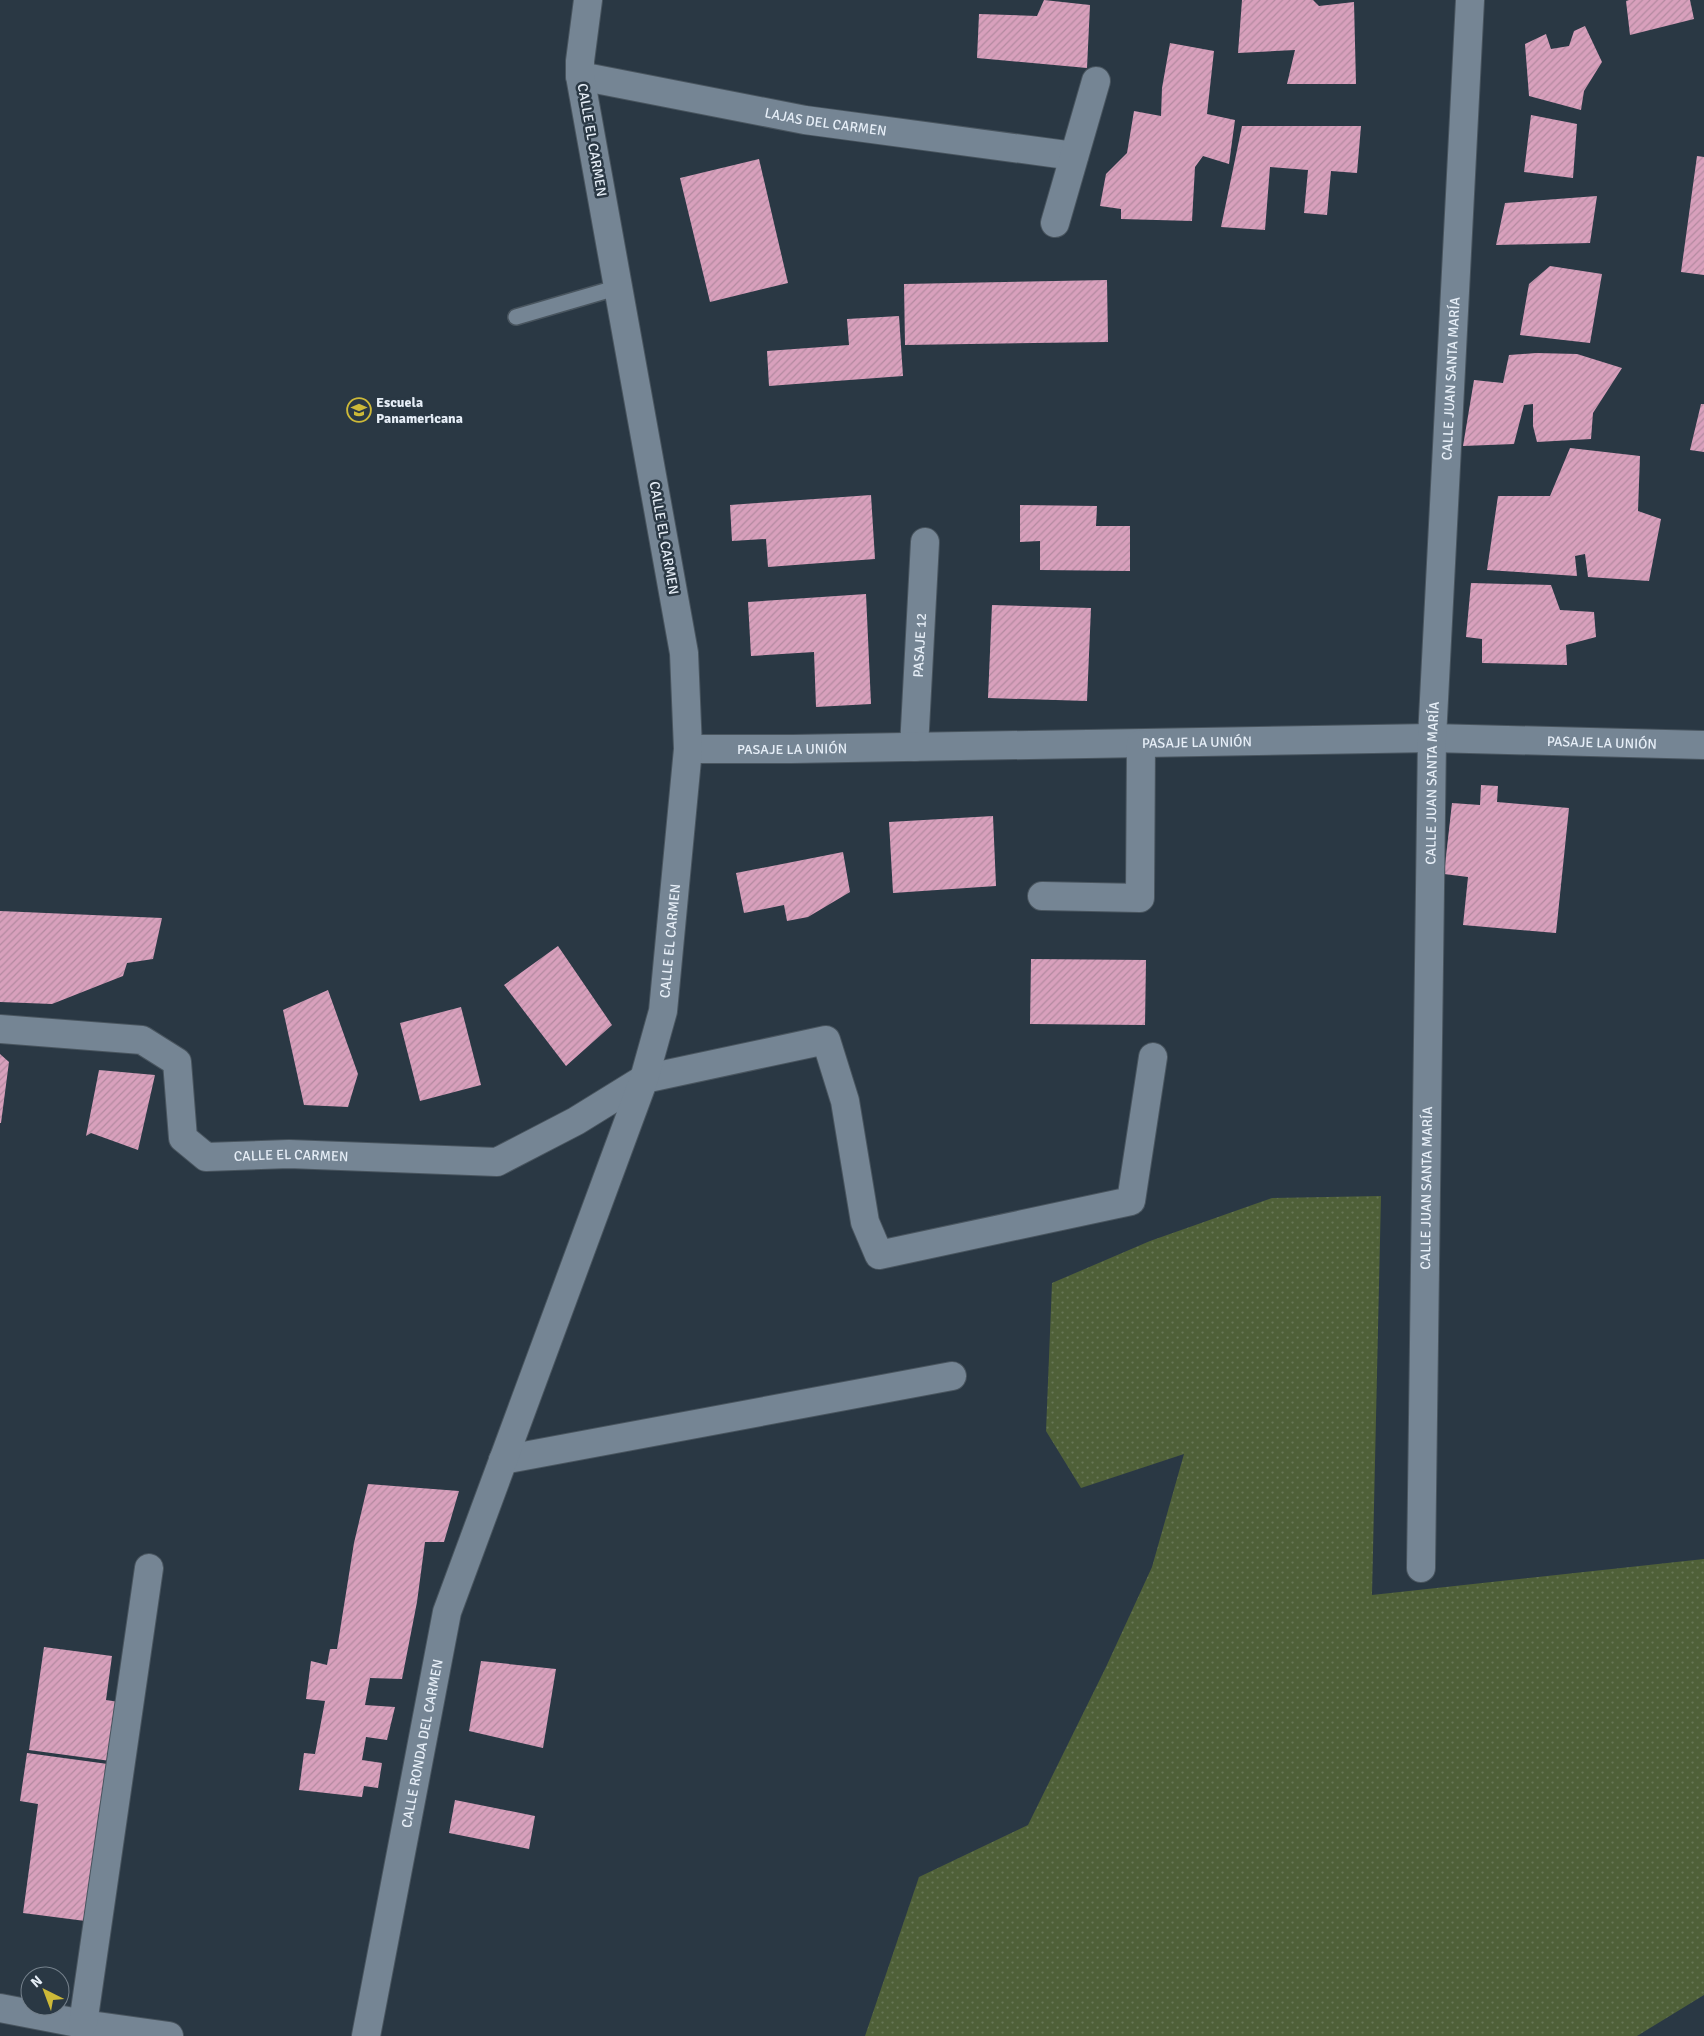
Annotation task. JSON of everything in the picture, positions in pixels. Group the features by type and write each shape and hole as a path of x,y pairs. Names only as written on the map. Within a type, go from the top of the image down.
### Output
{"street":[{"name":"CALLE EL CARMEN","path":"504,1460 644,1079 663,1011 688,749 684,653 580,76 580,61 588,0"},
{"name":"CALLE JUAN SANTA MARÍA","path":"1420,1568 1432,738 1470,0"},
{"name":"LAJAS DEL CARMEN","path":"580,76 805,120 1074,156"},
{"path":"1055,223 1096,81"},
{"name":"PASAJE 12","path":"914,747 925,542"},
{"name":"PASAJE LA UNIÓN","path":"688,749 1141,744 1432,738 1704,745"},
{"path":"1042,896 1140,898 1141,744"},
{"name":"CALLE EL CARMEN","path":"0,1029 142,1040 170,1057 177,1062 183,1138 206,1157 289,1154 497,1162 576,1121 644,1079"},
{"path":"644,1079 826,1040 845,1101 865,1222 879,1255 1131,1201 1152,1057"},
{"path":"504,1460 952,1376"},
{"name":"CALLE RONDA DEL CARMEN","path":"366,2036 447,1612 504,1460"},
{"path":"83,2024 149,1568"},
{"path":"0,2008 83,2024 169,2036"}],"lane":[{"path":"516,317 619,287"}],"green space":[{"path":"1381,1196 1372,1595 1704,1559 1704,1995 1637,2036 865,2036 919,1877 1028,1825 1106,1667 1152,1567 1184,1454 1081,1488 1046,1431 1052,1283 1150,1241 1272,1198"}],"building":[{"path":"1044,0 1090,5 1087,68 977,58 979,14 1037,16"},
{"path":"1242,0 1313,0 1319,6 1354,2 1356,84 1287,84 1295,50 1238,53"},
{"path":"1690,0 1694,19 1630,35 1626,1"},
{"path":"1585,26 1602,62 1584,91 1581,110 1529,96 1525,44 1546,34 1551,49 1569,46 1574,31"},
{"path":"1170,43 1214,51 1207,114 1235,120 1229,164 1203,156 1195,167 1192,221 1121,219 1121,209 1100,206 1106,174 1127,153 1134,111 1161,116 1162,88"},
{"path":"1531,115 1577,124 1573,178 1524,172"},
{"path":"1242,126 1361,126 1357,173 1331,171 1327,215 1304,213 1308,170 1270,167 1265,230 1221,227"},
{"path":"1697,156 1704,157 1704,275 1681,272"},
{"path":"759,159 788,283 710,302 680,178"},
{"path":"1597,196 1590,243 1496,245 1505,203"},
{"path":"1550,266 1602,274 1590,343 1520,335 1529,284"},
{"path":"1107,280 1108,342 905,345 904,284"},
{"path":"899,316 903,376 769,386 767,351 849,345 847,319"},
{"path":"1536,353 1577,354 1622,368 1593,413 1591,439 1537,442 1533,426 1533,404 1524,405 1514,444 1463,446 1474,380 1503,383 1509,355"},
{"path":"1701,404 1704,404 1704,452 1690,450"},
{"path":"1570,448 1640,456 1638,511 1661,519 1649,581 1588,577 1585,554 1575,556 1577,576 1487,570 1498,496 1550,496"},
{"path":"871,495 875,559 768,567 766,539 732,541 730,505"},
{"path":"1020,505 1097,506 1096,526 1130,526 1130,571 1040,570 1040,541 1020,542"},
{"path":"1471,583 1551,585 1560,610 1594,612 1596,637 1566,645 1567,665 1482,663 1482,639 1466,637"},
{"path":"866,594 871,704 816,707 814,652 751,656 748,602"},
{"path":"992,605 1091,608 1087,701 988,698"},
{"path":"1481,785 1498,786 1497,802 1569,808 1556,933 1463,925 1468,877 1444,874 1452,803 1480,805"},
{"path":"993,816 996,886 893,893 889,822"},
{"path":"843,852 850,892 808,917 787,921 784,905 744,913 736,873"},
{"path":"0,911 162,918 153,959 127,963 123,976 52,1004 0,1002"},
{"path":"558,946 612,1025 566,1066 504,985"},
{"path":"1031,959 1146,960 1145,1025 1030,1024"},
{"path":"328,990 358,1074 348,1107 304,1105 283,1010"},
{"path":"461,1007 481,1085 420,1101 400,1023"},
{"path":"0,1054 9,1062 1,1123 0,1123"},
{"path":"99,1070 155,1075 138,1150 91,1133 86,1136"},
{"path":"368,1484 459,1491 444,1542 425,1542 417,1602 402,1679 370,1678 365,1705 395,1707 387,1740 366,1737 362,1760 382,1763 378,1788 364,1786 362,1797 299,1790 304,1753 315,1754 325,1701 306,1699 311,1661 327,1665 330,1649 337,1649 354,1543"},
{"path":"44,1647 112,1656 106,1700 126,1703 118,1762 29,1750"},
{"path":"481,1661 556,1669 543,1748 469,1731"},
{"path":"27,1753 115,1765 93,1922 23,1913 38,1804 20,1801"},
{"path":"455,1800 535,1816 529,1849 449,1833"}],"place":[{"name":"Escuela Panamericana","path":"359,410"}]}
